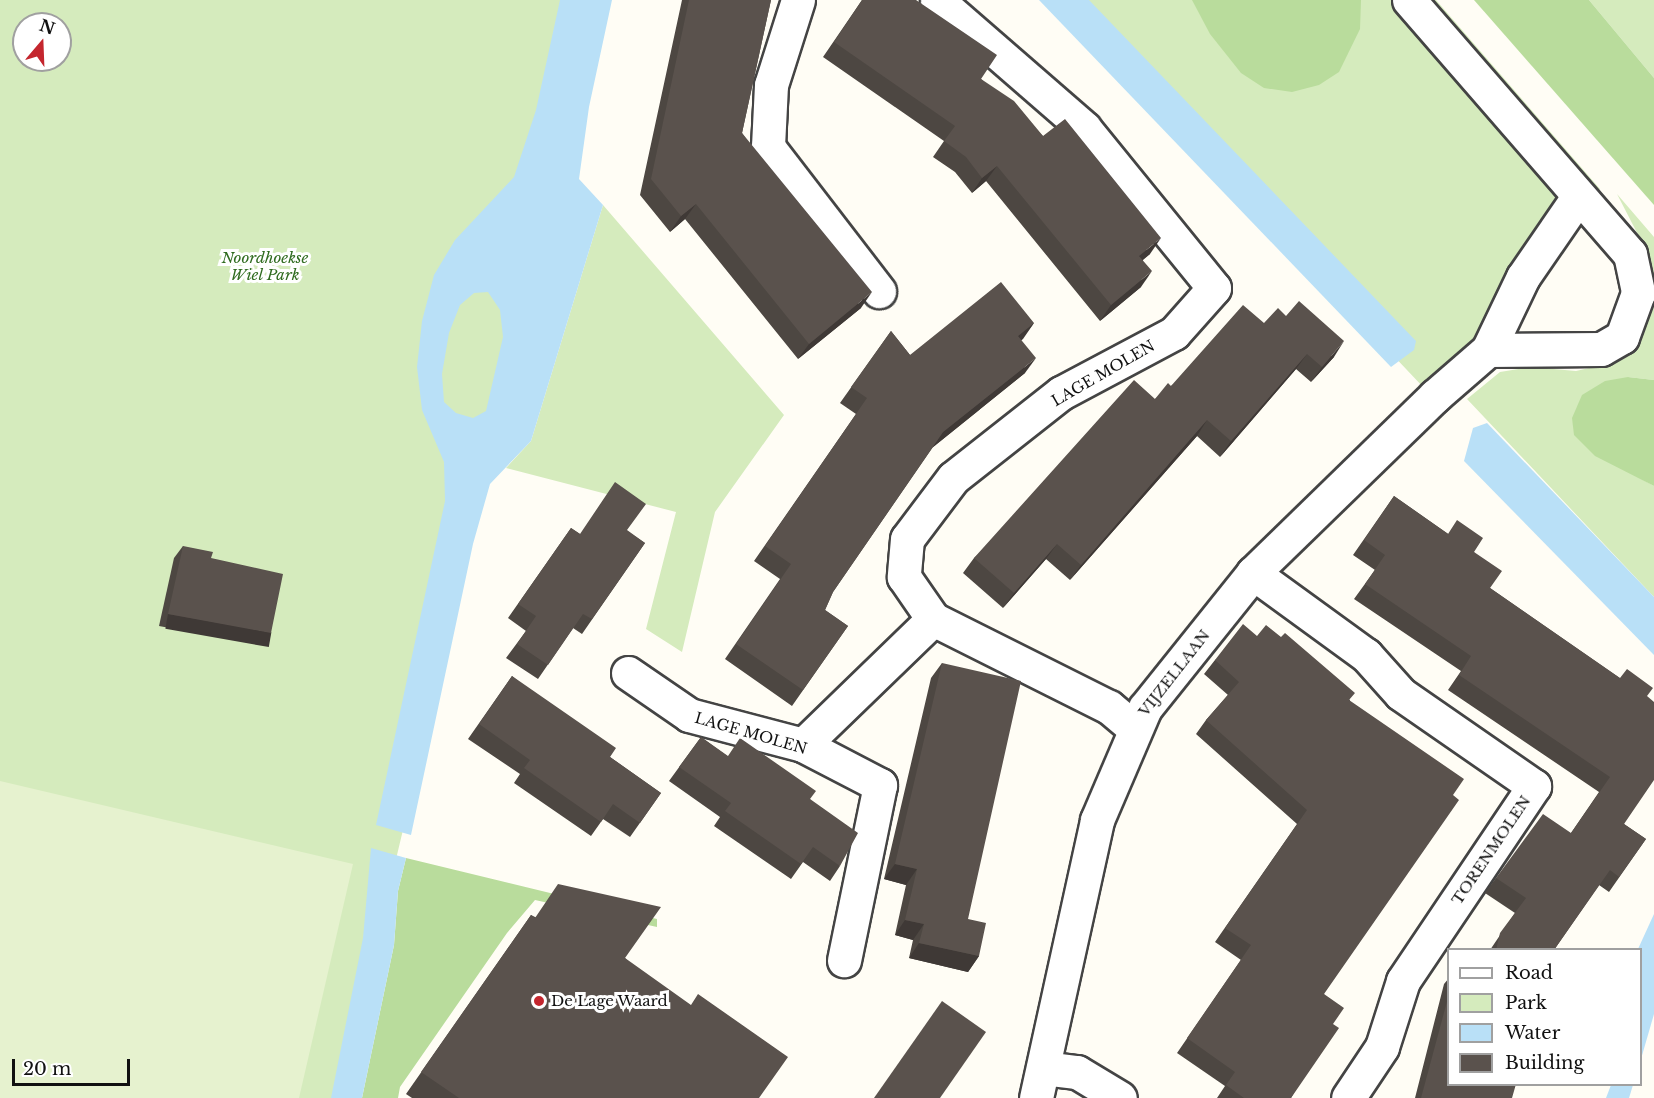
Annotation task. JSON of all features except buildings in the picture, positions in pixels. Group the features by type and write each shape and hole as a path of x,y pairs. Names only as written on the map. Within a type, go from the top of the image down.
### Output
{"street":[{"path":"798,0 771,85 768,147 879,291"},
{"name":"LAGE MOLEN","path":"937,0 1084,128 1214,288 1174,333 1061,393 953,478 907,539 904,577 933,619 1109,707 1134,728"},
{"path":"1409,0 1578,197 1630,254 1638,293 1622,336 1601,350 1488,350"},
{"name":"VIJZELLAAN","path":"1040,1083 1097,820 1134,728 1145,708 1253,573 1435,396 1488,350 1523,277 1578,197"},
{"name":"TORENMOLEN","path":"1253,573 1366,654 1401,694 1534,786 1403,981 1383,1047 1348,1098"},
{"path":"804,745 933,619"},
{"name":"LAGE MOLEN","path":"627,673 688,715 804,745 880,785 844,960"},
{"path":"1040,1083 1077,1072 1120,1098"}],"green space":[{"name":"Noordhoekse Wiel Park","path":"0,0 592,0 529,302 339,1098 0,1098"},
{"path":"1057,0 1436,0 1600,189 1488,315 1487,332 1440,369 1424,388"},
{"path":"1192,0 1361,0 1360,29 1339,72 1319,85 1292,92 1264,88 1241,73 1210,34"},
{"path":"1474,0 1589,0 1654,78 1654,205"},
{"path":"1589,0 1654,0 1654,78"},
{"path":"1617,194 1654,237 1654,278 1649,256"},
{"path":"603,205 784,415 715,512 682,652 646,629 676,512 506,468 531,441"},
{"path":"1654,305 1654,380 1628,377 1629,472 1654,486 1654,597 1467,399 1500,372 1531,367 1576,371 1615,362 1636,343"},
{"path":"1628,377 1654,380 1654,486 1595,456 1574,435 1572,418 1582,395 1605,381"},
{"path":"0,781 353,864 299,1098 0,1098"},
{"path":"406,858 657,919 657,927 535,900 507,933 400,1087 398,1098 362,1098 394,945 398,891"}],"water":[{"path":"560,0 612,0 589,107 579,179 603,205 531,441 490,484 473,544 411,835 376,825 445,501 444,462 422,410 417,367 422,321 434,275 455,240 514,177 536,110","holes":["488,292 500,310 503,337 486,411 473,418 456,413 444,402 442,374 449,333 460,305 474,293"]},
{"path":"1039,0 1089,0 1416,341 1414,350 1391,367"},
{"path":"1487,423 1654,597 1654,655 1464,461 1473,428"},
{"path":"371,848 406,858 398,891 394,945 362,1098 331,1098 363,938"},
{"path":"1654,914 1654,1014 1642,1056 1642,948 1638,948"},
{"path":"1611,1086 1633,1086 1629,1098 1606,1098"}],"place":[{"name":"De Lage Waard","path":"539,1001"}]}
